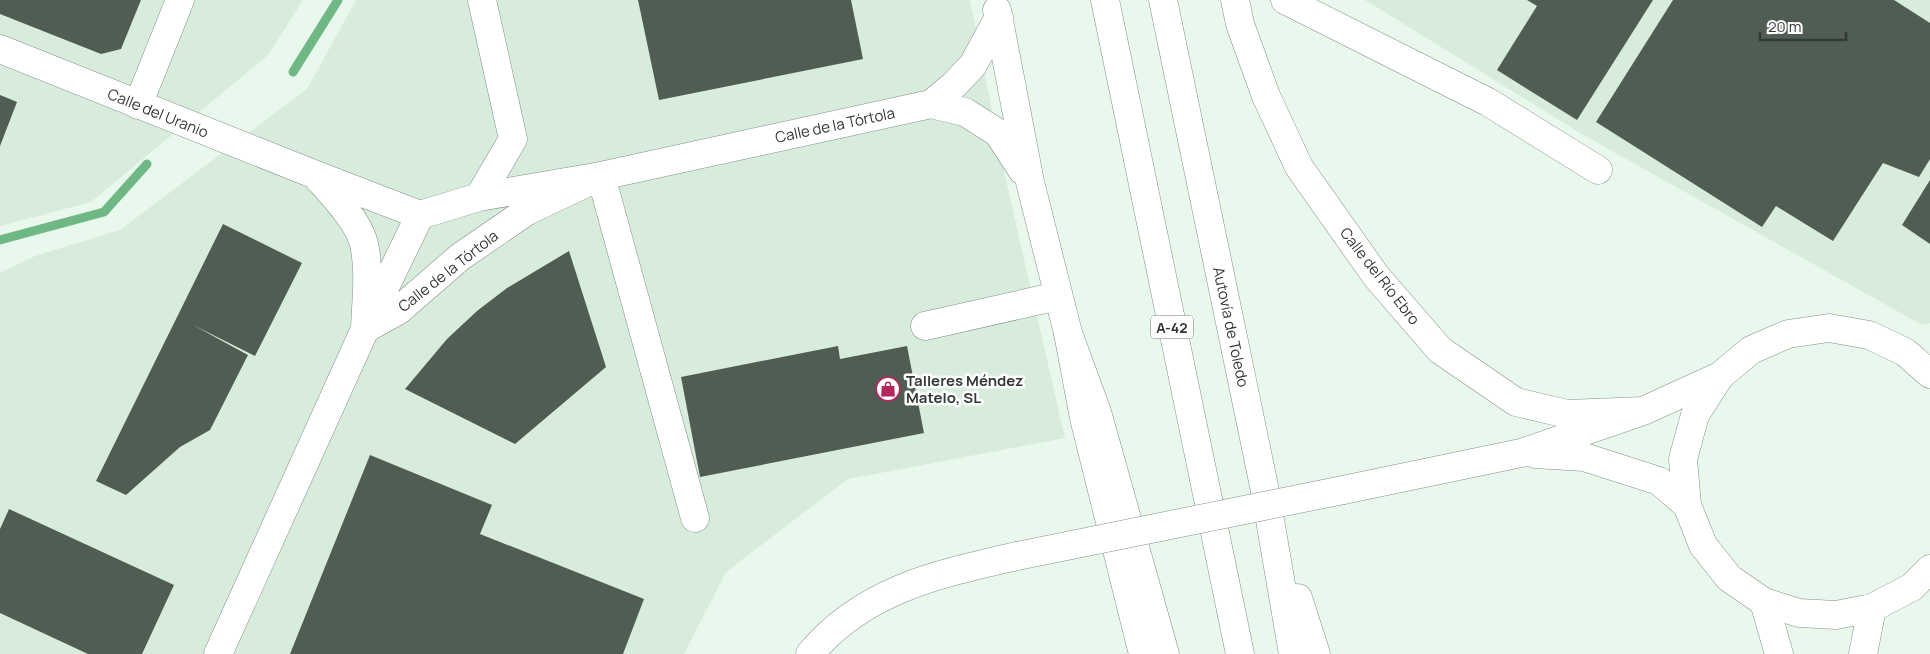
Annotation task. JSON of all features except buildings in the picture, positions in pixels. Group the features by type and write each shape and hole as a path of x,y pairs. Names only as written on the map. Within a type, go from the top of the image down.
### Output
{"main road":[{"path":"138,105 180,0"},
{"path":"479,197 514,138 482,0"},
{"name":"A-42","path":"1105,0 1240,654"},
{"name":"Autovía de Toledo","path":"1163,0 1265,491 1293,654"},
{"name":"Calle del Río Ebro","path":"1235,0 1240,24 1266,96 1299,167 1376,276 1440,350 1516,402 1567,414 1643,411"},
{"path":"1285,0 1488,102 1598,170"},
{"path":"997,9 1030,182 1068,333 1084,418 1143,654"},
{"name":"Calle de la Tórtola","path":"931,104 954,85 972,66 997,9"},
{"name":"Calle del Uranio","path":"0,49 420,215"},
{"name":"Calle de la Tórtola","path":"366,329 399,310 460,257 527,211 602,176 931,104 965,112 998,133 1030,182"},
{"path":"316,175 347,210 364,243 367,283 366,329"},
{"path":"218,654 420,215 479,197 602,176 695,518"},
{"path":"925,326 1058,296"},
{"path":"810,654 824,637 857,611 892,592 943,573 1016,556 1521,453 1643,411 1720,376 1751,350 1788,334 1829,328 1869,335 1918,349 1930,374"},
{"path":"1068,333 1097,412 1165,654"},
{"path":"1720,376 1695,415 1684,460 1687,505 1703,545 1729,578 1764,602 1799,613 1836,615 1872,608 1912,587 1930,569"},
{"path":"1521,453 1584,457 1659,481 1687,505"},
{"path":"1265,491 1316,654"},
{"path":"1764,602 1779,654"},
{"path":"1863,654 1872,608"}],"shaded area":[{"path":"0,0 303,0 268,55 91,202 0,226"},
{"path":"356,0 970,0 1005,176 1065,438 848,479 726,572 684,654 0,654 0,273 35,256 120,230 307,89"},
{"path":"1365,0 1930,0 1930,323 1922,325 1580,133"}],"waterway":[{"path":"293,72 338,0"},
{"path":"0,240 104,212 147,164"}],"place":[{"name":"Talleres Méndez Matelo, SL","path":"888,389"}]}
